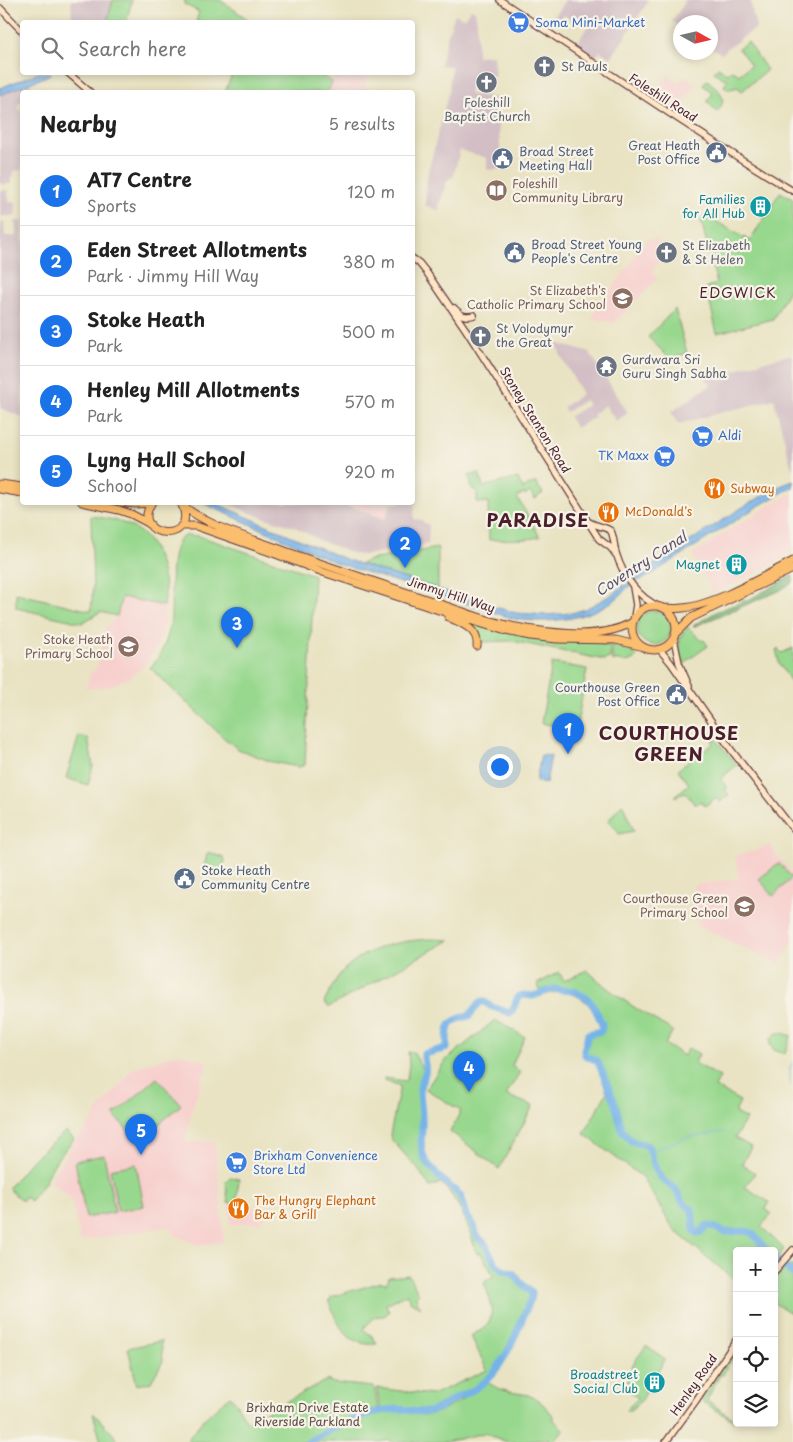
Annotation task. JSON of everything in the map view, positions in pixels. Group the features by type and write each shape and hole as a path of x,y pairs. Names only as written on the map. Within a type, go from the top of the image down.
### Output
{"highway":[{"path":"0,484 20,487"},
{"path":"0,490 20,493"},
{"path":"96,505 119,510 138,518 164,534 172,533 185,526 182,505"},
{"path":"150,524 147,515 151,505"},
{"name":"Jimmy Hill Way","path":"182,505 196,516 208,522 321,564 501,623 544,631 588,633 606,632 621,628 633,620"},
{"name":"Jimmy Hill Way","path":"185,526 196,526 323,572 486,626 557,639 608,640 629,642 640,646"},
{"path":"793,561 704,604 682,608 646,607 638,612 633,620 632,633 640,646 647,650 660,650 668,646 691,618 793,569"},
{"path":"416,603 471,629 477,637 477,646"},
{"path":"662,607 673,616 676,628 675,636"}],"main road":[{"name":"Foleshill Road","path":"500,0 633,90 793,191"},
{"path":"0,8 20,29"},
{"path":"70,75 88,90"},
{"name":"Stoney Stanton Road","path":"415,260 422,266 447,301 598,537"},
{"path":"447,301 461,315 474,315"},
{"path":"587,520 593,525 611,531 617,556 633,587 646,600 662,607"},
{"path":"604,528 599,532 598,537 617,556"},
{"path":"605,543 610,542 612,539"},
{"path":"633,587 636,605 633,620"},
{"path":"675,636 679,663 691,692"},
{"path":"660,650 668,658 732,751 793,829"},
{"path":"778,1267 793,1250"},
{"name":"Henley Road","path":"666,1442 696,1402 733,1345"}],"shaded area":[{"path":"71,0 113,0 108,20 72,20"},
{"path":"565,0 649,0 611,58 600,51 595,58 576,45 588,26 578,19 575,22 564,15 557,25 551,21"},
{"path":"683,0 750,0 756,28 722,54 718,51 718,15 676,15 684,4"},
{"path":"471,9 475,11 477,21 477,56 493,55 495,76 472,74 469,94 496,98 502,169 487,170 487,158 460,150 453,178 451,177 447,181 439,211 425,205 428,172 450,87 452,66 440,65 455,14 464,19"},
{"path":"337,75 366,75 366,90 329,90"},
{"path":"668,75 679,83 685,75 696,84 675,113 652,98"},
{"path":"29,84 33,90 20,90 18,109 20,110 20,170 14,171 14,177 11,177 11,184 0,184 0,95"},
{"path":"8,190 9,202 16,202 16,216 0,216 0,191"},
{"path":"15,221 20,221 20,416 0,408 0,222 4,222 5,236 16,236"},
{"name":"St Elizabeth's Catholic Primary School","path":"657,238 661,260 652,272 658,278 614,323 591,318 647,240"},
{"path":"556,343 590,353 628,413 616,421 605,405 593,414 595,417 576,428 569,417 588,405 585,400 566,412 563,407 582,394"},
{"path":"793,354 792,469 774,399 678,424 671,412 711,385 702,373 713,367 721,380 742,367"},
{"path":"793,493 793,552 751,576 712,593 711,587 692,554 774,502"},
{"path":"231,505 346,505 385,519 390,505 415,505 414,519 422,520 429,525 428,544 365,555 354,554 319,540 295,527 258,516"},
{"path":"346,505 390,505 385,519"},
{"name":"Stoke Heath Primary School","path":"122,597 164,606 165,621 159,643 144,666 129,678 110,686 86,689 90,673 96,669 105,628 117,616"},
{"name":"Courthouse Green Primary School","path":"770,844 793,874 793,941 779,964 698,926 693,885 739,878 735,856"},
{"path":"178,1053 208,1062 193,1106 185,1142 215,1142 224,1242 198,1245 176,1236 171,1226 81,1241 71,1199 50,1181 75,1141 89,1126 98,1109 119,1087 131,1069"},
{"path":"244,1202 268,1212 261,1222 231,1225 228,1203"}],"green space":[{"path":"113,0 132,0 127,20 108,20"},
{"path":"185,0 220,0 249,20 197,20 199,12 184,4"},
{"path":"748,42 767,70 742,91 737,87 729,90 724,86 728,79 724,79 714,72 718,67 728,74 732,70 739,75 751,65 738,48"},
{"path":"228,75 317,75 332,82 329,90 226,90 231,77"},
{"path":"707,80 721,94 721,107 717,112 707,101 713,93 703,85"},
{"path":"780,192 793,199 793,283 773,319 717,333 706,287 717,284 701,220 704,219 705,215 750,241"},
{"path":"675,309 687,353 677,356 672,361 648,337"},
{"path":"479,473 483,487 518,478 523,489 536,483 543,493 535,499 530,492 517,497 540,537 489,540 488,502 477,503 477,491 472,489 469,476"},
{"path":"91,516 127,524 144,535 151,544 161,567 165,591 164,606 122,597 117,616 100,612 82,623 16,608 16,593 91,611 93,588"},
{"path":"187,535 199,536 314,575 305,765 298,767 272,762 238,749 150,668 160,654 167,638 171,616 173,560 178,542"},
{"path":"438,548 438,589 360,564 370,560"},
{"path":"793,575 793,582 779,591 693,627 718,611 752,598"},
{"path":"654,611 661,612 666,616 670,621 670,635 666,640 661,644 654,645 647,644 642,640 638,635 637,628 638,621 642,616 647,612"},
{"path":"467,622 601,642 601,644 610,645 610,658 605,660 512,641 480,642"},
{"path":"688,627 702,641 704,640 708,646 685,664 683,658 680,657 679,644 681,637"},
{"path":"612,645 628,648 637,656 631,661 612,660"},
{"path":"793,648 793,685 779,663 776,651 778,649 782,653"},
{"path":"552,663 587,669 576,730 541,723"},
{"path":"708,730 737,765 720,779 727,786 726,791 729,795 720,802 715,798 705,806 701,801 695,805 685,792 676,797 689,784 678,770 702,749 704,751 713,744 713,740 706,731"},
{"path":"79,736 88,738 93,766 88,785 66,778"},
{"path":"623,805 634,831 619,834 608,821"},
{"path":"209,852 224,858 225,861 220,873 204,868"},
{"path":"779,863 792,878 773,896 759,879"},
{"path":"433,939 450,940 329,1007 324,1003 341,973 361,957 396,943"},
{"path":"587,970 617,996 673,1031 665,1044 684,1056 688,1048 699,1054 695,1063 720,1077 715,1087 740,1101 735,1113 746,1119 735,1138 751,1147 742,1164 755,1173 745,1187 769,1202 765,1209 772,1214 761,1226 784,1249 778,1256 778,1247 733,1247 733,1279 674,1230 642,1177 584,1134 607,1092 595,1061 583,1053 586,1034 599,1029 599,1023 590,1007 579,997 573,994 558,992 542,995 537,984 559,972 564,981"},
{"path":"495,1020 525,1037 512,1065 520,1072 506,1095 533,1106 499,1169 450,1131 461,1111 426,1089 445,1061"},
{"path":"777,1033 791,1036 785,1054 774,1050 770,1045 771,1038"},
{"path":"408,1052 413,1052 424,1071 419,1085 420,1145 425,1164 460,1197 467,1219 495,1266 499,1270 512,1275 520,1286 530,1294 506,1351 491,1372 482,1381 458,1396 424,1411 391,1407 380,1409 377,1388 432,1395 487,1370 471,1336 482,1330 491,1317 490,1300 484,1284 486,1280 494,1276 480,1252 477,1254 464,1216 448,1191 441,1183 430,1187 417,1168 391,1139 390,1135 400,1086 384,1080 384,1078 405,1081 407,1079"},
{"path":"157,1078 181,1105 138,1142 114,1115"},
{"path":"65,1132 74,1139 58,1158 46,1177 46,1181 30,1201 25,1197 22,1201 8,1188 33,1159"},
{"path":"104,1155 115,1212 86,1218 75,1161"},
{"path":"136,1164 144,1206 118,1211 110,1169"},
{"path":"231,1177 239,1179 236,1203 228,1203 226,1181"},
{"path":"790,1264 793,1266 793,1314 778,1305 778,1274"},
{"path":"409,1275 419,1294 416,1296 421,1307 411,1302 407,1294 386,1304 389,1312 384,1316 375,1317 363,1329 372,1336 377,1344 361,1343 344,1332 331,1307 331,1297 381,1282 387,1283 389,1277"},
{"path":"161,1341 163,1361 151,1382 137,1385 128,1348"},
{"path":"646,1346 665,1359 654,1378 651,1375 645,1382 649,1386 642,1400 628,1412 626,1410 638,1398 629,1391 631,1387 626,1384 633,1364"},
{"path":"733,1351 733,1358 723,1375 720,1375 707,1400 733,1420 702,1400"},
{"name":"Brixham Drive Estate Riverside Parkland","path":"327,1380 333,1383 373,1387 378,1409 336,1424 305,1442 187,1442 201,1423 230,1396 247,1422"},
{"path":"487,1382 497,1388 528,1395 539,1400 564,1430 553,1442 548,1442 548,1438 524,1442 507,1442 484,1433 446,1442 391,1442 390,1440 380,1442 310,1442 343,1424 372,1415 393,1411 421,1415 433,1414 458,1402"},
{"path":"93,1413 113,1434 117,1442 101,1442"}],"water":[{"path":"33,75 48,75 0,95 0,88"},
{"path":"793,481 793,488 755,508 647,577 634,583 616,599 604,606 580,616 541,621 515,619 337,563 207,505 220,505 347,560 516,613 546,615 572,613 602,600 743,507 780,486"},
{"path":"541,755 551,756 546,783 536,781"}],"waterway":[{"path":"308,1442 362,1416 397,1409 427,1412 438,1409 475,1389 488,1379 504,1358 532,1296 532,1293 513,1273 502,1270 495,1263 484,1242 477,1237 474,1225 468,1218 461,1196 438,1176 424,1158 422,1150 420,1087 425,1075 424,1054 447,1048 449,1026 456,1020 469,1016 479,1003 483,1001 492,1007 510,1013 518,997 523,995 533,996 553,989 574,991 587,998 593,1005 602,1023 602,1027 601,1031 588,1034 584,1051 585,1055 598,1062 615,1103 622,1130 631,1141 646,1145 649,1148 660,1176 675,1189 685,1205 692,1209 694,1230 697,1233 701,1232 706,1226 714,1227 723,1232 746,1231 752,1233 764,1247"},
{"path":"790,1085 790,1068 793,1061"},
{"path":"650,1151 688,1137 724,1132"},
{"path":"778,1261 793,1274"}],"place":[{"name":"Soma Mini-Market","path":"519,23"},
{"name":"St Pauls","path":"545,67"},
{"name":"Foleshill Baptist Church","path":"487,82"},
{"name":"Great Heath Post Office","path":"716,153"},
{"name":"Broad Street Meeting Hall","path":"503,159"},
{"name":"Foleshill Community Library","path":"496,191"},
{"name":"Families for All Hub","path":"761,207"},
{"name":"Broad Street Young People's Centre","path":"515,252"},
{"name":"St Elizabeth & St Helen","path":"666,253"},
{"name":"St Elizabeth's Catholic Primary School","path":"622,298"},
{"name":"St Volodymyr the Great","path":"480,336"},
{"name":"Gurdwara Sri Guru Singh Sabha","path":"606,367"},
{"name":"Aldi","path":"702,436"},
{"name":"TK Maxx","path":"665,456"},
{"name":"Subway","path":"714,489"},
{"name":"McDonald's","path":"609,512"},
{"name":"Magnet","path":"736,565"},
{"name":"Eden Street Allotments","path":"405,568"},
{"name":"Stoke Heath Primary School","path":"129,647"},
{"name":"Stoke Heath","path":"237,648"},
{"name":"Courthouse Green Post Office","path":"676,695"},
{"name":"AT7 Centre","path":"568,754"},
{"name":"Stoke Heath Community Centre","path":"185,878"},
{"name":"Courthouse Green Primary School","path":"744,906"},
{"name":"Henley Mill Allotments","path":"469,1092"},
{"name":"Lyng Hall School","path":"141,1155"},
{"name":"Brixham Convenience Store Ltd","path":"237,1163"},
{"name":"The Hungry Elephant Bar & Grill","path":"238,1208"},
{"name":"Broadstreet Social Club","path":"654,1382"}],"district":[{"name":"EDGWICK","path":"738,293"},
{"name":"PARADISE","path":"538,521"},
{"name":"COURTHOUSE GREEN","path":"669,744"}],"water label":[{"name":"Coventry Canal","path":"641,564"}]}
